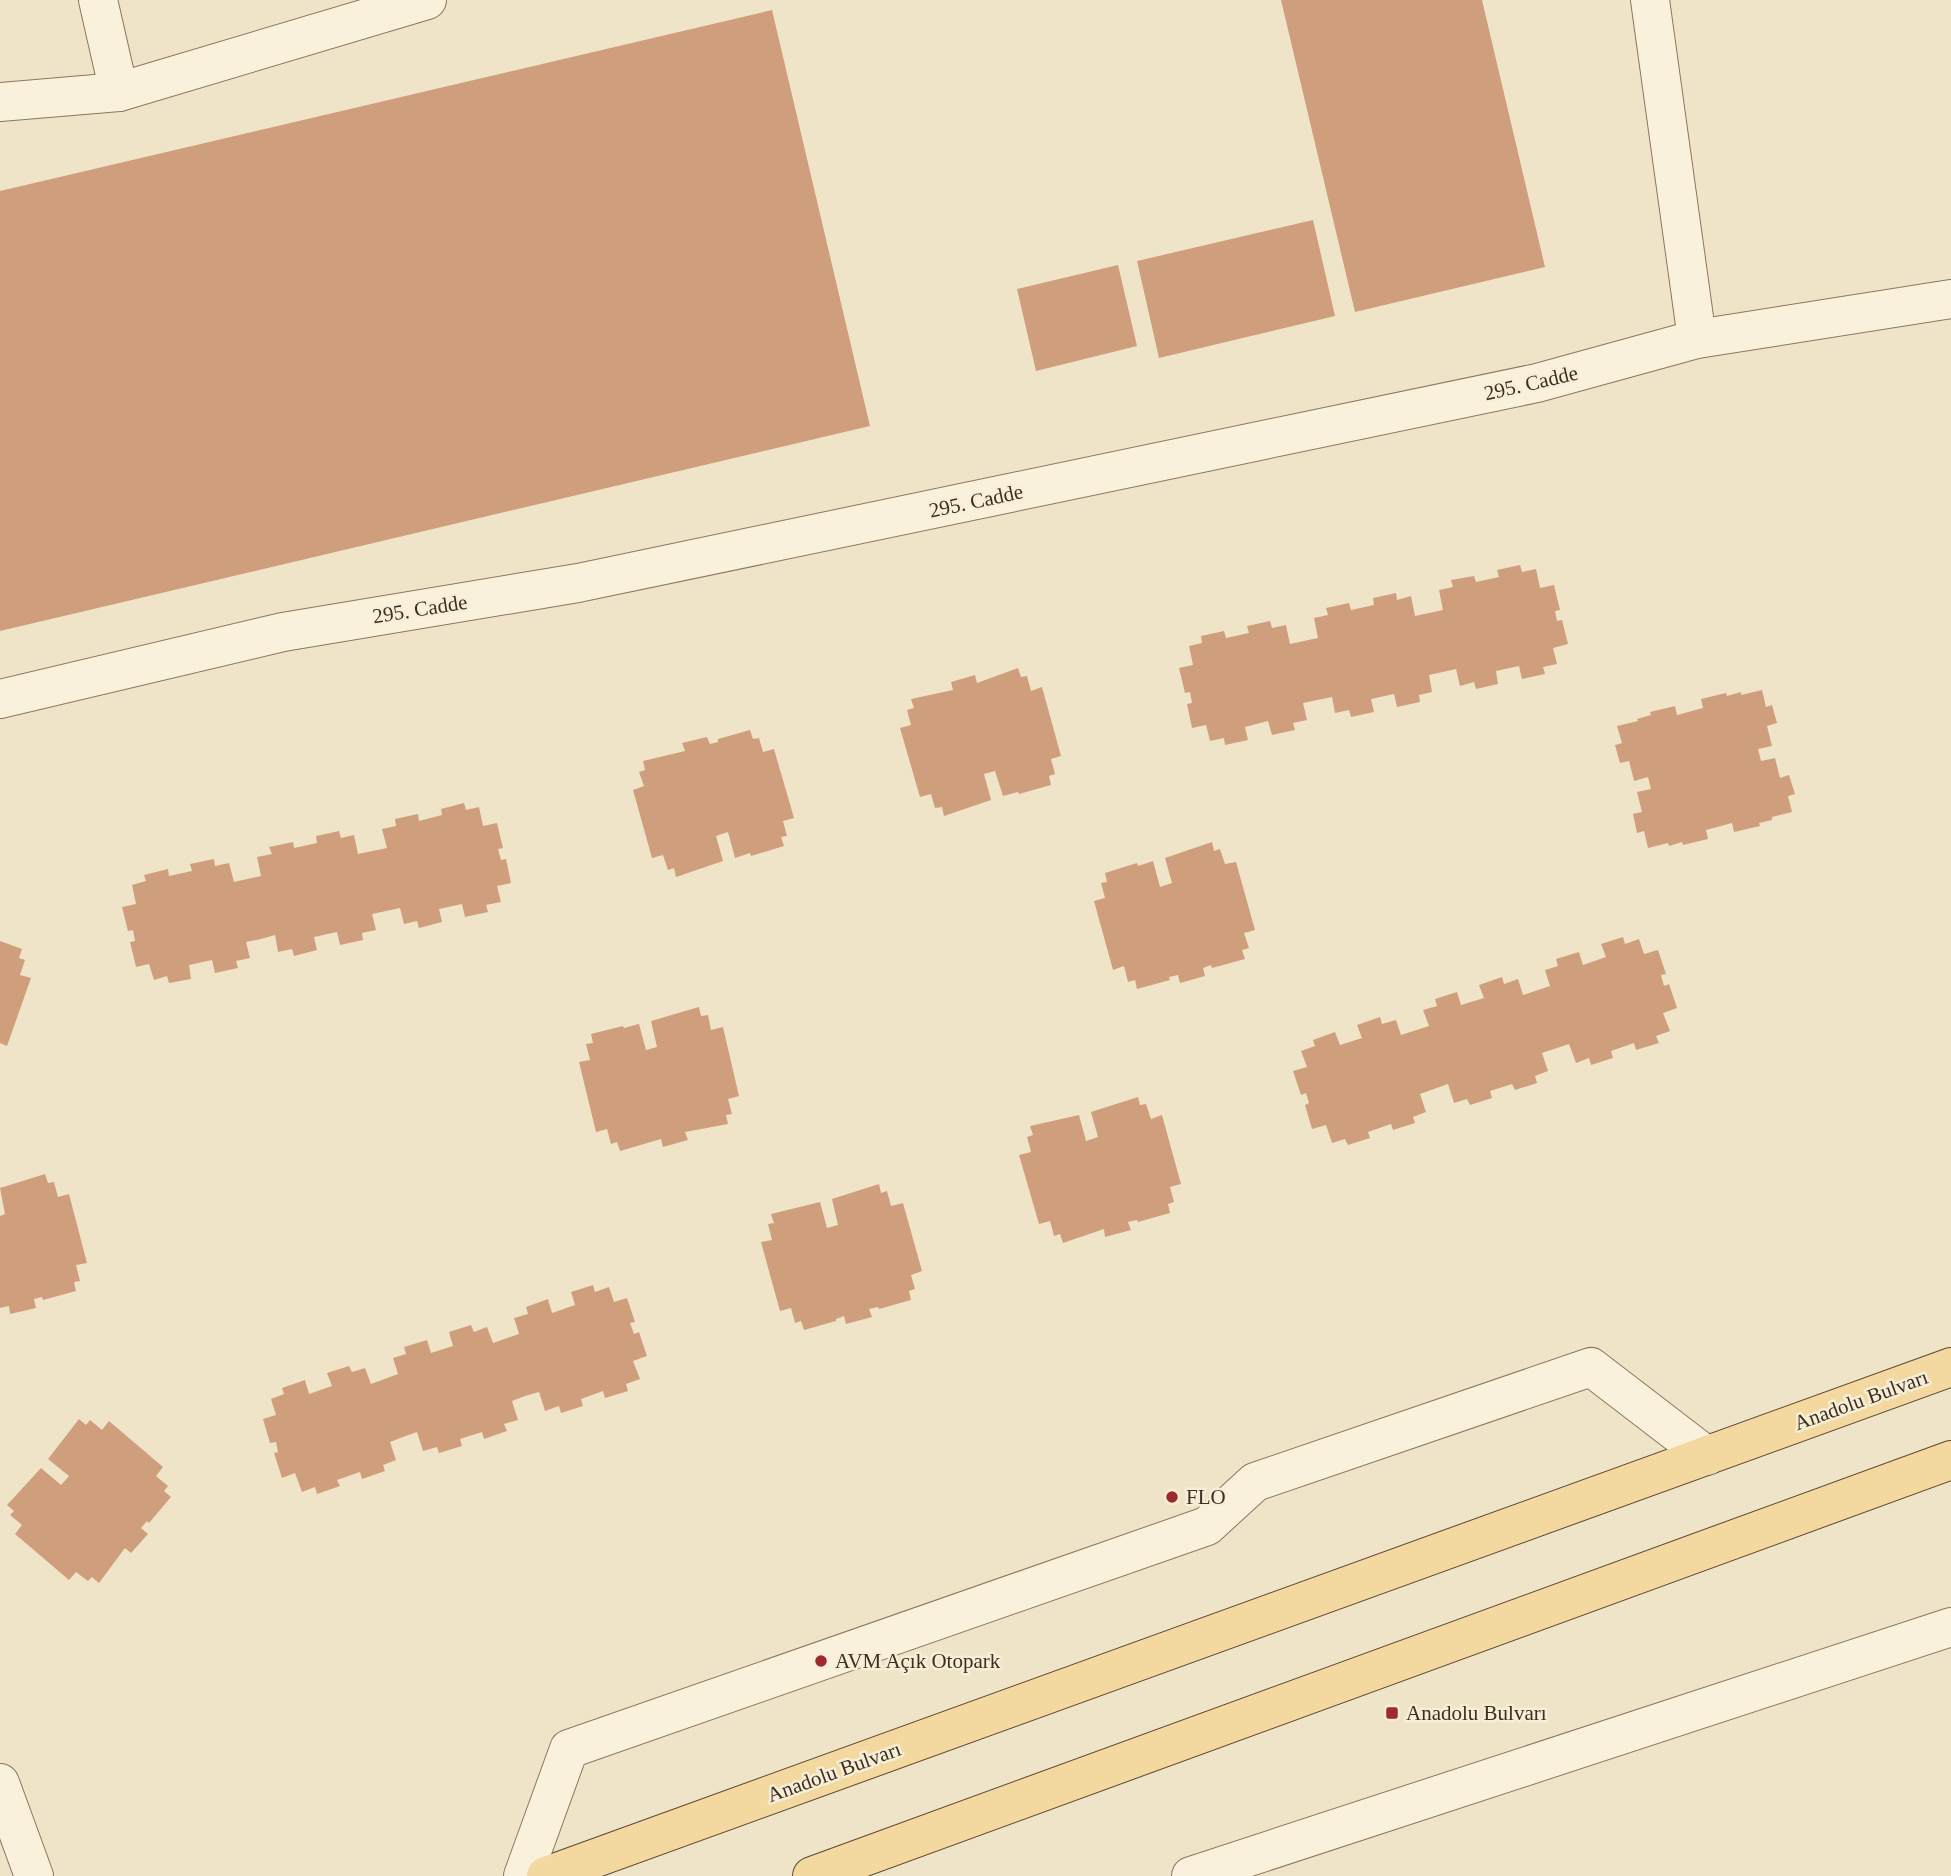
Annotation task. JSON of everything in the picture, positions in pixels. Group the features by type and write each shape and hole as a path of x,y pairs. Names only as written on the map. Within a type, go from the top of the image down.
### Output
{"main road":[{"name":"Anadolu Bulvarı","path":"546,1876 1951,1367"},
{"path":"812,1876 1951,1460"}],"street":[{"path":"98,0 119,92"},
{"path":"0,102 119,92 329,14 427,0"},
{"path":"1650,0 1697,339"},
{"name":"295. Cadde","path":"0,699 283,632 578,583 1537,383 1697,339 1951,299"},
{"path":"523,1876 569,1749 1207,1526 1255,1482 1591,1367 1707,1456"},
{"path":"1191,1876 1951,1627"},
{"path":"0,1783 34,1876"}],"building":[{"path":"1281,0 1482,0 1545,267 1355,312"},
{"path":"772,10 870,426 0,631 0,191"},
{"path":"1313,220 1335,316 1159,358 1137,261"},
{"path":"1118,265 1137,346 1036,371 1017,289"},
{"path":"1520,565 1522,572 1536,569 1540,588 1554,585 1560,610 1555,611 1557,621 1562,620 1568,644 1553,648 1557,664 1543,667 1545,674 1522,679 1519,666 1496,671 1498,684 1476,689 1474,682 1460,686 1456,669 1429,675 1432,692 1419,695 1420,702 1397,707 1394,694 1371,699 1374,712 1351,717 1349,710 1335,713 1332,697 1303,703 1307,720 1293,723 1295,730 1272,735 1268,721 1245,727 1248,740 1225,745 1224,738 1210,741 1206,725 1192,728 1187,704 1192,703 1190,692 1185,693 1179,668 1193,665 1189,646 1202,643 1201,636 1224,631 1226,638 1249,633 1247,626 1270,621 1272,628 1286,625 1290,644 1318,638 1314,618 1328,615 1326,608 1349,603 1351,610 1374,605 1373,598 1396,593 1397,600 1411,596 1415,616 1443,610 1439,590 1453,587 1451,580 1474,576 1476,582 1499,577 1497,570"},
{"path":"1018,668 1021,677 1027,676 1031,691 1042,687 1061,756 1051,759 1055,774 1049,776 1051,785 1003,796 995,771 984,774 991,800 944,816 942,807 935,808 931,794 920,797 900,728 911,725 907,710 914,708 911,699 953,690 951,682 975,675 977,683"},
{"path":"1762,690 1766,707 1772,705 1777,723 1767,726 1772,746 1758,749 1761,761 1775,758 1780,778 1789,775 1795,794 1788,796 1792,812 1772,817 1772,820 1759,823 1760,826 1734,832 1732,823 1706,830 1708,839 1683,845 1682,842 1669,846 1668,843 1648,848 1644,831 1637,833 1633,814 1642,812 1637,792 1651,789 1648,777 1634,781 1629,761 1620,763 1615,745 1622,743 1617,726 1638,721 1637,719 1651,715 1650,712 1675,706 1677,715 1703,708 1701,699 1726,693 1727,696 1741,692 1741,695"},
{"path":"750,730 753,739 759,738 763,752 774,749 794,818 783,821 787,836 781,837 784,846 735,858 728,832 716,836 723,861 676,877 674,868 668,870 663,855 652,858 633,790 644,786 639,772 645,770 643,761 685,751 682,743 707,737 710,744"},
{"path":"464,803 466,810 479,807 483,826 497,823 503,848 498,849 501,860 506,859 511,883 497,886 501,902 486,905 488,912 465,917 462,904 439,909 442,922 419,928 417,921 404,924 400,908 372,914 376,930 362,933 363,940 340,945 337,932 314,937 317,950 294,956 292,949 278,952 275,935 246,942 250,958 236,961 238,968 215,973 212,960 189,965 191,979 169,983 167,976 154,980 149,964 136,967 130,942 135,941 133,930 128,931 122,907 136,904 132,885 146,881 144,875 168,869 169,876 192,871 190,864 214,859 215,866 229,863 234,882 261,876 257,857 272,854 269,847 293,842 294,848 317,843 316,836 339,831 341,838 354,835 358,854 387,848 382,829 396,826 395,819 418,814 419,821 442,815 441,809"},
{"path":"1212,842 1214,851 1220,849 1225,864 1236,862 1255,930 1244,933 1249,948 1242,950 1245,959 1212,968 1211,965 1203,968 1205,976 1180,983 1178,975 1169,977 1170,980 1137,989 1135,980 1128,982 1124,966 1113,970 1094,901 1105,898 1101,883 1107,882 1105,873 1153,861 1160,887 1172,883 1165,858"},
{"path":"1623,937 1625,944 1639,939 1644,954 1658,950 1666,974 1661,975 1664,986 1669,984 1677,1008 1663,1013 1670,1031 1656,1036 1659,1043 1636,1050 1634,1043 1611,1051 1613,1058 1591,1065 1589,1058 1576,1063 1569,1044 1542,1053 1548,1071 1535,1076 1537,1083 1515,1090 1512,1084 1490,1091 1492,1098 1470,1105 1467,1099 1454,1103 1448,1084 1420,1094 1426,1112 1413,1117 1415,1123 1393,1130 1391,1124 1368,1132 1370,1138 1348,1145 1345,1139 1332,1143 1326,1125 1312,1129 1305,1105 1309,1103 1306,1093 1301,1095 1293,1071 1307,1067 1301,1051 1315,1046 1313,1040 1335,1032 1340,1045 1362,1038 1357,1025 1380,1017 1382,1024 1396,1020 1401,1035 1429,1026 1423,1010 1437,1006 1435,999 1457,992 1461,1005 1484,998 1479,985 1502,977 1504,984 1518,979 1523,995 1550,986 1545,970 1558,966 1556,959 1579,952 1583,965 1606,957 1601,944"},
{"path":"0,941 22,949 19,958 25,960 20,975 31,978 7,1046 0,1043"},
{"path":"699,1007 701,1016 708,1015 711,1030 723,1027 739,1096 728,1099 732,1114 726,1115 728,1124 685,1132 688,1140 663,1147 661,1139 620,1151 617,1142 611,1144 607,1129 596,1132 579,1062 590,1060 586,1044 593,1043 591,1034 639,1024 646,1050 657,1047 651,1021"},
{"path":"1138,1097 1140,1105 1146,1104 1151,1119 1162,1115 1181,1184 1170,1187 1174,1202 1168,1204 1170,1213 1128,1222 1131,1230 1105,1237 1104,1229 1063,1243 1060,1234 1054,1236 1050,1221 1039,1224 1019,1155 1031,1152 1027,1137 1033,1135 1030,1126 1079,1115 1086,1141 1098,1137 1091,1112"},
{"path":"45,1174 48,1183 54,1182 58,1197 69,1194 87,1263 76,1265 80,1281 74,1282 76,1291 43,1300 42,1297 34,1299 36,1308 10,1314 9,1306 0,1308 0,1216 5,1214 0,1188"},
{"path":"879,1184 881,1193 887,1191 891,1206 903,1203 922,1271 911,1275 915,1289 909,1291 911,1300 869,1309 872,1317 846,1324 844,1316 804,1330 801,1321 795,1323 791,1308 780,1311 761,1242 772,1240 768,1224 774,1223 771,1214 820,1202 827,1228 838,1225 832,1199"},
{"path":"593,1285 595,1292 609,1287 614,1302 627,1298 635,1322 630,1323 634,1334 639,1332 647,1356 633,1361 640,1379 626,1384 628,1391 605,1398 603,1391 581,1399 583,1406 561,1413 559,1406 545,1411 539,1392 525,1396 512,1401 518,1420 504,1424 507,1431 484,1439 482,1432 460,1439 462,1446 439,1453 437,1447 423,1451 417,1432 390,1442 396,1460 383,1465 385,1471 362,1479 360,1472 337,1480 340,1486 317,1494 315,1487 302,1492 295,1473 282,1478 274,1453 278,1452 276,1442 270,1443 263,1419 276,1415 271,1399 284,1394 282,1388 305,1380 309,1394 332,1386 327,1373 349,1366 352,1372 365,1368 371,1384 398,1374 393,1358 406,1354 404,1347 427,1340 431,1353 453,1346 449,1332 471,1325 474,1332 487,1327 493,1343 519,1334 514,1318 528,1314 526,1307 548,1299 552,1313 575,1305 571,1292"},
{"path":"79,1419 86,1425 90,1420 102,1430 109,1421 163,1467 156,1476 168,1486 164,1491 171,1497 149,1523 147,1521 141,1528 148,1534 131,1553 125,1548 99,1583 92,1577 88,1581 76,1572 69,1580 15,1534 22,1525 10,1515 14,1511 7,1505 41,1468 61,1485 69,1476 48,1459"}],"place":[{"name":"FLO","path":"1172,1497"},
{"name":"AVM Açık Otopark","path":"821,1661"},
{"name":"Anadolu Bulvarı","path":"1392,1713"}]}
